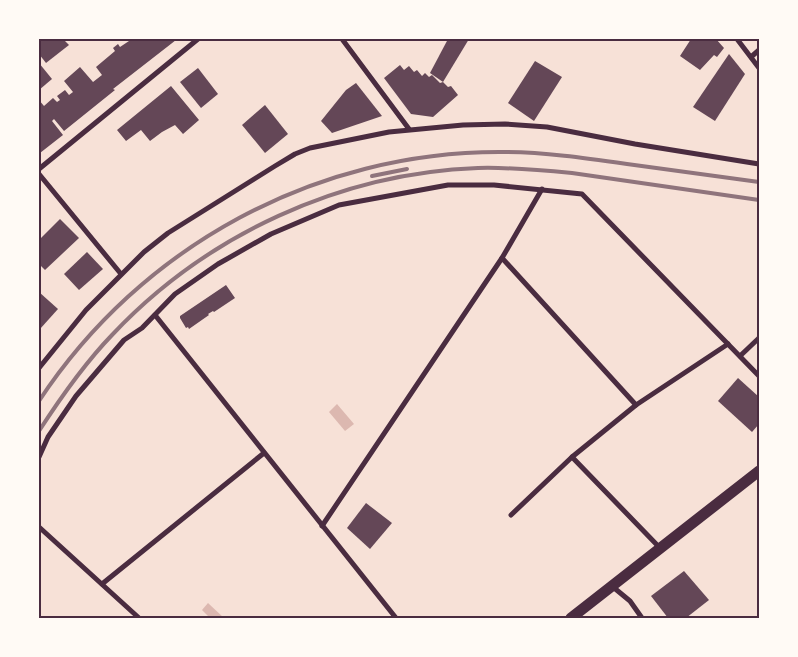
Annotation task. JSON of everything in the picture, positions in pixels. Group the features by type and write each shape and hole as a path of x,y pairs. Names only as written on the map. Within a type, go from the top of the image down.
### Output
{"main road":[{"path":"571,618 759,471"}],"street":[{"path":"39,169 198,39"},
{"path":"342,39 409,130"},
{"path":"737,39 759,68"},
{"path":"751,57 759,50"},
{"path":"39,368 79,317 144,252 168,233 295,154 324,145 381,133 409,130 475,124 533,125 759,164"},
{"path":"39,174 121,274"},
{"path":"39,457 48,437 84,386 126,338 142,328 176,294 235,253 271,234 339,205 456,184 481,184 582,194 759,376"},
{"path":"322,526 502,258 542,189"},
{"path":"502,258 636,405"},
{"path":"155,315 395,618"},
{"path":"740,356 759,338"},
{"path":"511,515 572,457 636,405 728,344"},
{"path":"102,584 264,453"},
{"path":"572,457 660,549"},
{"path":"39,526 139,618"},
{"path":"612,586 630,602 642,618"}],"shaded area":[{"path":"337,404 354,424 345,431 329,412"},
{"path":"208,603 224,618 210,618 202,610"}],"building":[{"path":"39,39 63,39 69,45 46,63 39,54"},
{"path":"132,39 176,40 113,89 115,90 64,131 54,119 52,121 63,135 40,153 39,100 44,106 53,98 57,102 60,100 57,96 65,90 69,95 73,92 64,81 80,67 93,82 102,75 96,67 115,51 113,48 118,44 120,47"},
{"path":"448,39 469,39 443,82 430,73"},
{"path":"691,39 716,39 724,48 717,57 714,55 700,70 680,56"},
{"path":"729,54 745,74 715,121 693,107"},
{"path":"535,61 562,77 534,121 508,103"},
{"path":"39,63 52,79 39,90"},
{"path":"400,65 404,70 409,66 414,72 417,70 422,76 425,73 429,77 432,75 440,83 443,82 448,87 451,86 458,95 433,117 411,114 384,78"},
{"path":"198,68 218,94 201,108 180,82"},
{"path":"356,83 382,116 332,133 321,121 346,90"},
{"path":"171,86 199,120 183,134 175,125 150,141 141,130 126,141 117,130"},
{"path":"265,105 288,134 265,153 242,125"},
{"path":"60,219 79,238 45,270 39,264 39,240"},
{"path":"87,252 103,269 79,290 64,274"},
{"path":"226,285 235,298 208,314 189,329 188,327 186,328 180,316"},
{"path":"39,292 58,309 40,329 39,328"},
{"path":"738,378 759,397 759,424 752,432 718,401"},
{"path":"366,503 392,523 370,549 347,528"},
{"path":"684,571 709,600 686,618 668,618 651,596"}],"railway":[{"path":"39,401 81,346 128,297 181,254 239,218 301,189 366,169 433,156 517,152 548,154 759,182"},
{"path":"39,431 82,369 112,335 149,299 189,267 233,240 278,216 326,197 376,182 427,173 490,168 572,173 759,200"},
{"path":"372,176 407,169"}]}
